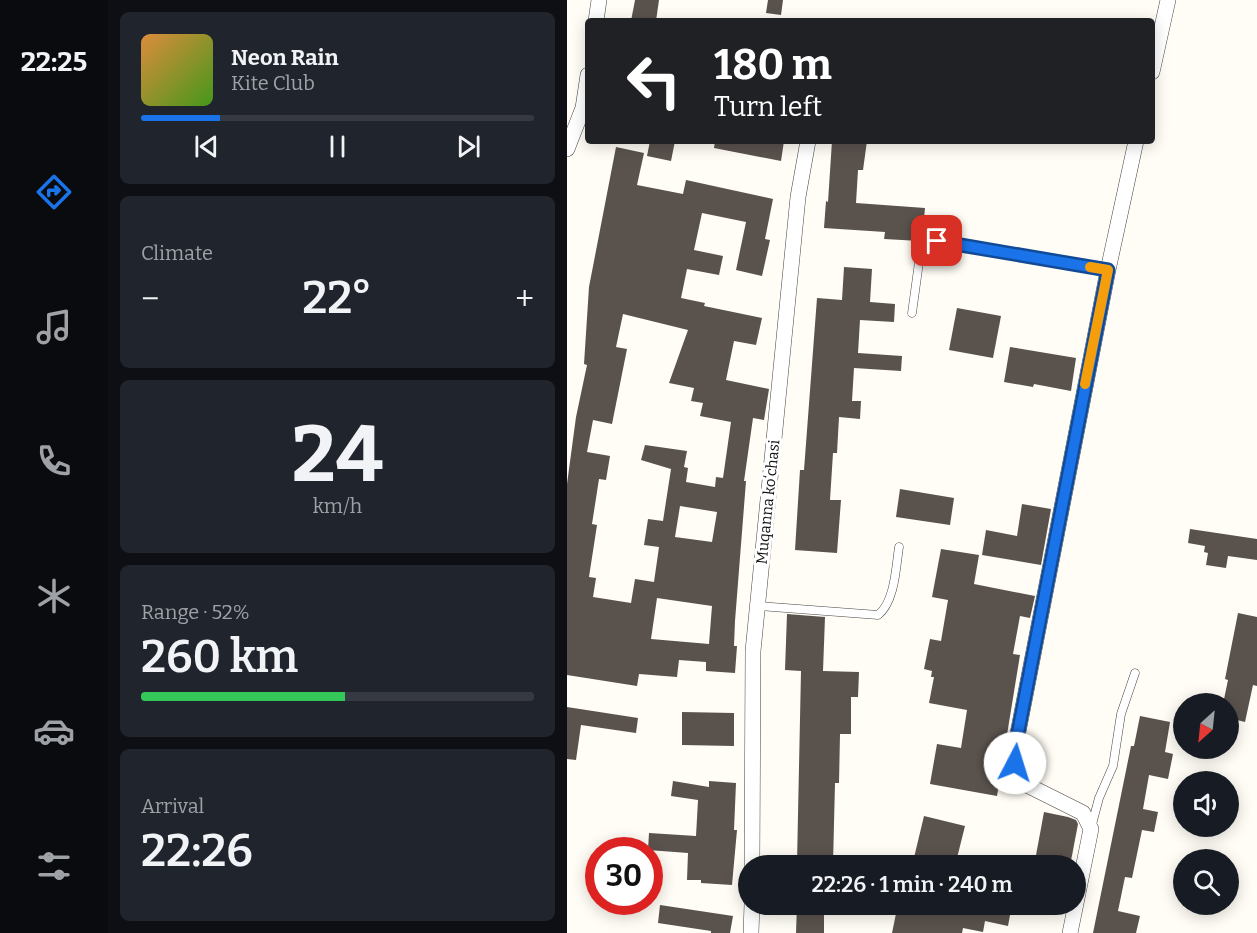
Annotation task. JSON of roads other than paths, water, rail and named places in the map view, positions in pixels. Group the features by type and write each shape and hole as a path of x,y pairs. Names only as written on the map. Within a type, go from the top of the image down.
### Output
{"street":[{"path":"596,18 599,0"},
{"path":"1155,58 1168,0"},
{"path":"567,149 583,108 585,95"},
{"name":"Muqanna koʻchasi","path":"752,855 753,651 798,197 807,144"},
{"path":"1070,933 1091,829 1083,813 1027,785 1020,778 1015,763 1016,743 1108,270 1135,144"},
{"path":"751,933 752,915"}],"lane":[{"path":"912,313 920,255 928,242 937,241 1108,270"},
{"path":"758,606 878,615 883,611 889,598 900,547"},
{"path":"1091,829 1099,798 1113,766 1121,714 1135,674"}]}
